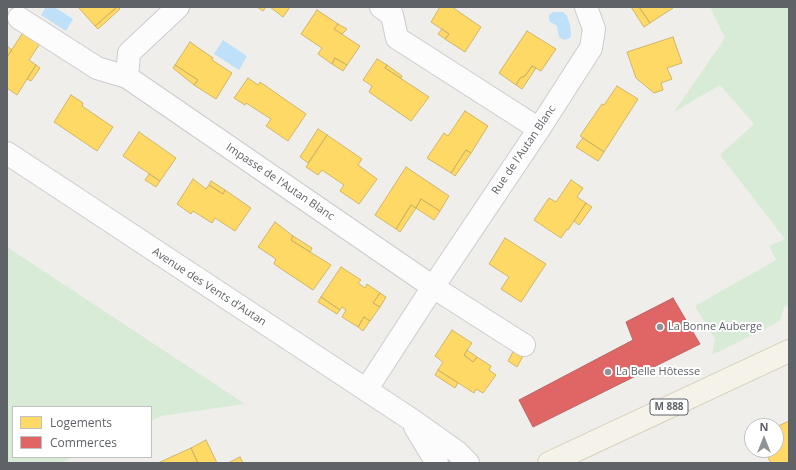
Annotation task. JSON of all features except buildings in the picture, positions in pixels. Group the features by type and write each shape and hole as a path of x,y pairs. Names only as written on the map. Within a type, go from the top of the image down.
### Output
{"main road":[{"name":"M 888","path":"549,463 789,351"}],"street":[{"path":"127,77 129,53 178,7"},
{"path":"381,7 392,15 397,38 538,129"},
{"name":"Rue de l'Autan Blanc","path":"366,390 591,48 594,29 586,7"},
{"name":"Impasse de l'Autan Blanc","path":"19,18 97,68 127,77 433,287"},
{"name":"Avenue des Vents d'Autan","path":"7,153 412,420 457,452 468,463"},
{"path":"433,287 524,345"},
{"name":"Avenue des Vents d'Autan","path":"412,420 437,463"}],"green space":[{"path":"710,7 789,7 789,305 784,307 780,321 712,355 715,339 695,306 776,260 769,246 785,239 720,155 754,124 720,85 674,112 725,38"},
{"path":"7,247 245,404 161,416 152,420 152,406 12,406 12,458 72,458 60,463 7,463"}],"water":[{"path":"46,7 54,7 73,19 66,31 41,15"},
{"path":"553,12 563,12 567,16 570,25 570,38 564,40 559,37 556,25 550,22 549,19 549,15"},
{"path":"223,40 247,56 239,70 214,54"}],"place":[{"name":"La Bonne Auberge","path":"660,327"},
{"name":"La Belle Hôtesse","path":"608,372"}]}
